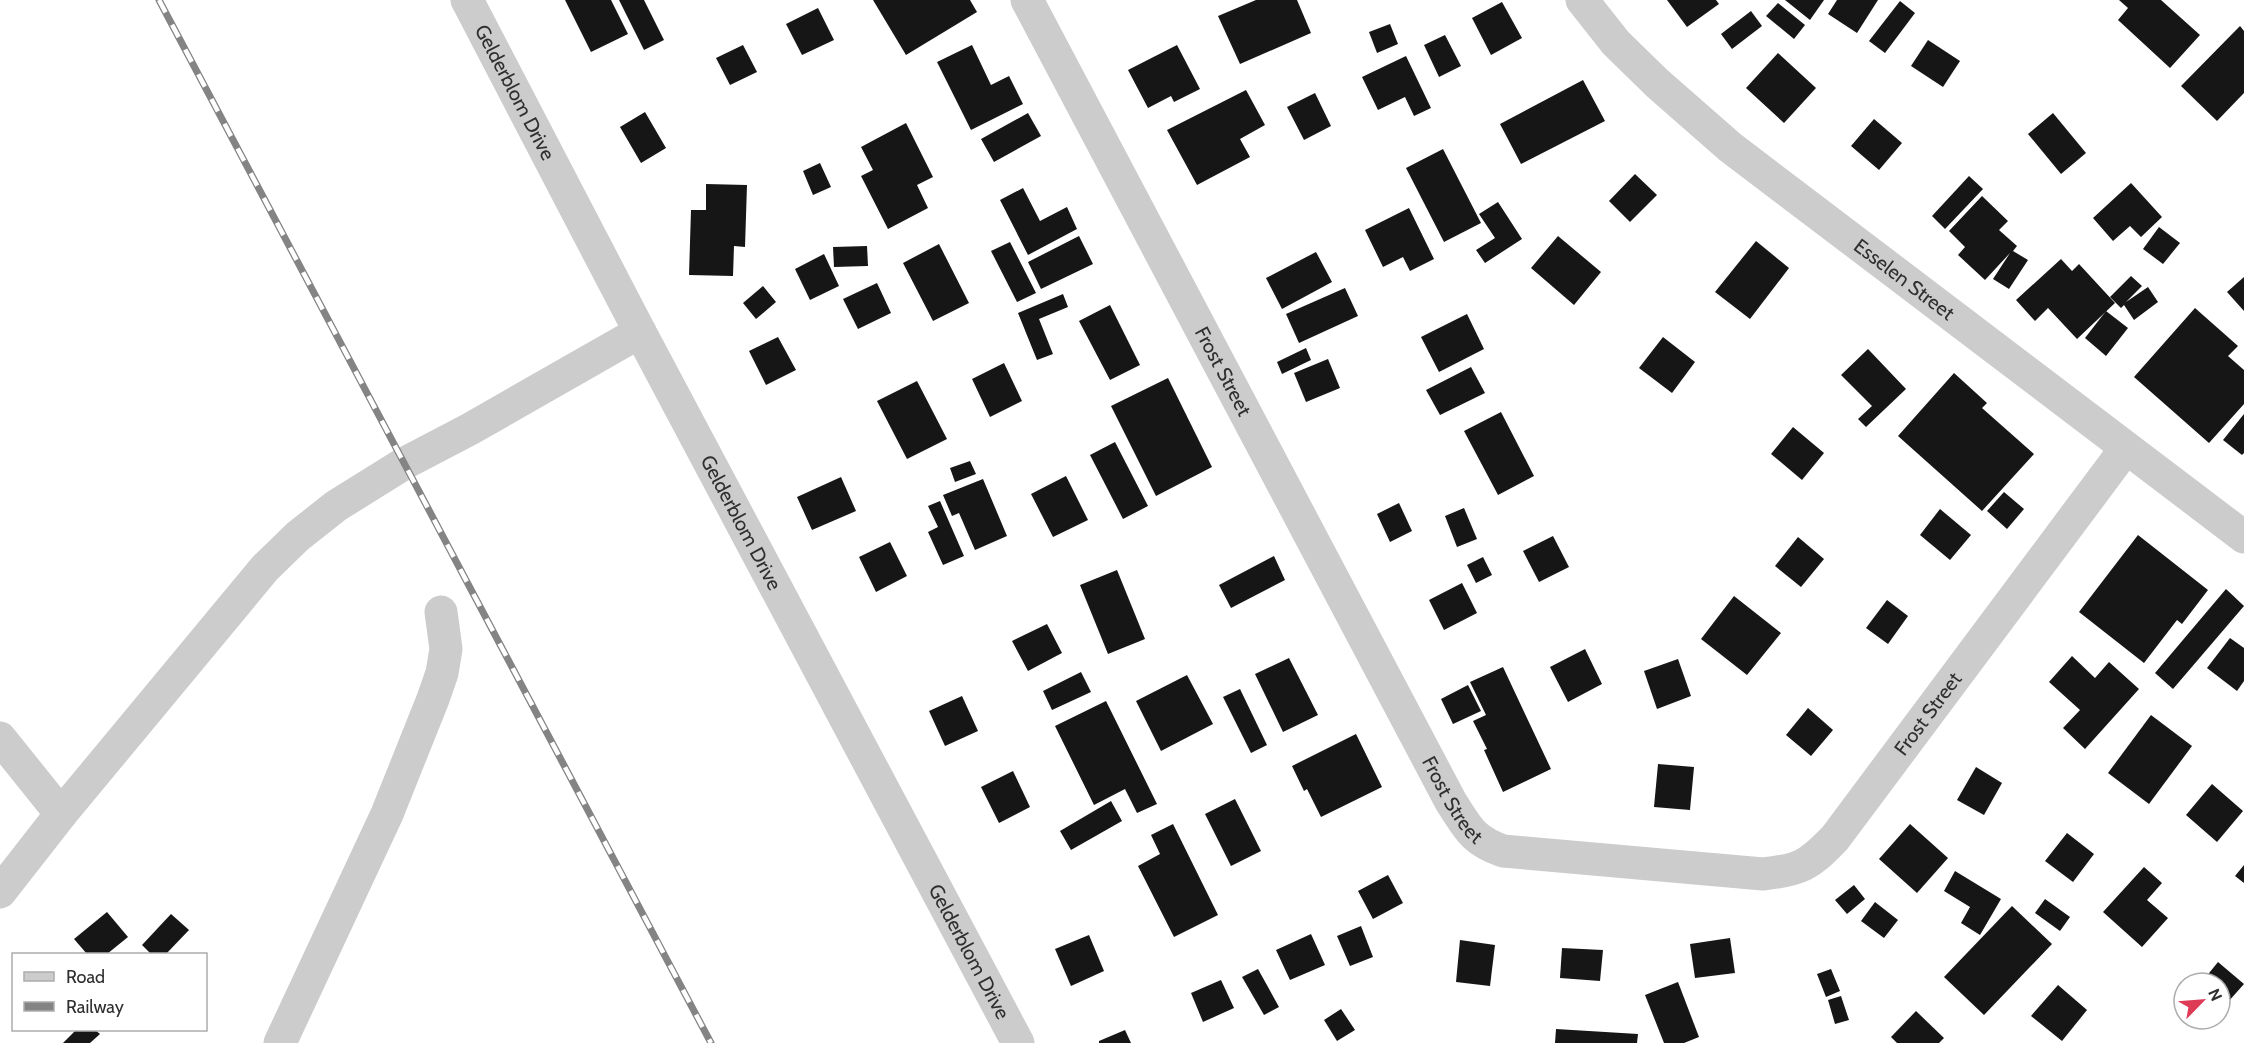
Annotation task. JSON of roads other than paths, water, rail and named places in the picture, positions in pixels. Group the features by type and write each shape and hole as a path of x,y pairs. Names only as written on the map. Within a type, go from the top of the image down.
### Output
{"street":[{"name":"Gelderblom Drive","path":"467,0 640,332 1018,1043"},
{"name":"Frost Street","path":"1027,0 1451,802 1474,837 1487,845 1503,851 1763,874 1788,871 1803,866 1817,857 1835,838 2126,448"},
{"name":"Esselen Street","path":"1582,0 1624,51 1730,147 2244,537"},
{"path":"0,892 61,814 265,568 298,536 336,507 405,463 470,429 640,332"},
{"path":"280,1043 387,814 433,699 442,673 446,649 441,612"},
{"path":"0,738 61,814"}],"railway":[{"path":"159,0 711,1043"}]}
